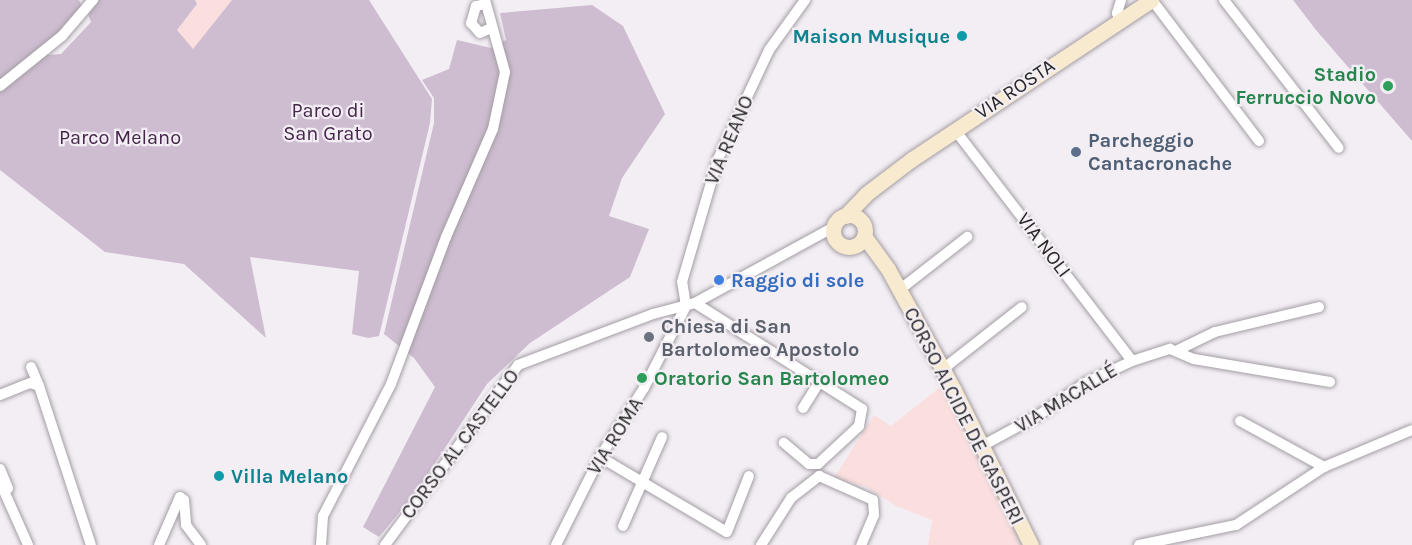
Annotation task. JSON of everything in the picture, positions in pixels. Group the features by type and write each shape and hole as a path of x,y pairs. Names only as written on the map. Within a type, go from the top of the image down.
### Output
{"street":[{"path":"0,86 62,36 93,0"},
{"path":"1121,0 1117,13 1121,19"},
{"path":"1151,0 1259,141"},
{"name":"VIA ROSTA","path":"846,221 882,183 955,130 1151,0"},
{"path":"1224,0 1339,148"},
{"name":"VIA REANO","path":"691,304 682,292 718,159 769,50 805,1"},
{"path":"321,545 323,516 391,384 446,237 493,129 505,72 490,28 492,17 485,2 476,6 471,23 480,33 490,28"},
{"name":"VIA NOLI","path":"955,130 1132,360"},
{"path":"846,221 864,236 849,247"},
{"name":"CORSO ALCIDE DE GASPERI","path":"846,221 837,241 868,258 897,289"},
{"name":"CORSO AL CASTELLO","path":"385,545 518,365 646,317 691,304 846,221"},
{"name":"CORSO ALCIDE DE GASPERI","path":"864,236 888,269 943,369 1031,545"},
{"path":"897,289 967,237"},
{"path":"691,304 714,315 862,409 859,426 814,466 784,443"},
{"name":"VIA ROMA","path":"556,545 600,457 644,388 674,327 691,304"},
{"name":"VIA MACALLÉ","path":"980,447 1039,415 1085,383 1132,360 1178,350 1215,332 1319,307"},
{"path":"943,369 1022,308"},
{"path":"1178,350 1194,359 1330,382"},
{"path":"31,366 91,545"},
{"path":"803,408 820,381"},
{"path":"0,395 30,383 39,386"},
{"path":"1240,421 1324,467"},
{"path":"1139,545 1236,525 1324,467 1412,430"},
{"path":"623,526 662,437"},
{"path":"600,457 727,532 749,476"},
{"path":"0,469 9,501"},
{"path":"761,545 792,498 819,476 873,500 874,515 861,545"},
{"path":"0,482 28,545"},
{"path":"159,545 180,497 184,500 186,525 201,545"}],"shaded area":[{"path":"195,0 232,0 193,50 177,30 197,4"},
{"path":"944,384 1022,545 928,545 932,520 896,506 865,486 834,478 874,415 891,426"}],"green space":[{"path":"0,0 79,0 82,7 71,26 0,86"},
{"path":"97,0 195,0 197,4 177,30 193,49 232,0 369,0 432,99 430,123 379,336 368,338 352,334 359,271 250,257 266,338 184,264 105,252 0,170 0,92 47,55 61,54 91,22 88,14"},
{"name":"Stadio Ferruccio Novo","path":"1293,0 1412,0 1412,141 1316,30"},
{"path":"592,5 623,26 665,114 622,178 609,216 649,229 630,277 530,343 487,384 416,492 379,537 363,527 435,387 414,358 384,334 434,123 434,98 422,80 449,69 457,40 491,48 506,40 500,13"}],"place":[{"name":"Maison Musique","path":"962,36"},
{"name":"Stadio Ferruccio Novo","path":"1388,86"},
{"name":"Parcheggio Cantacronache","path":"1076,152"},
{"name":"Raggio di sole","path":"719,280"},
{"name":"Chiesa di San Bartolomeo Apostolo","path":"649,337"},
{"name":"Oratorio San Bartolomeo","path":"642,378"},
{"name":"Villa Melano","path":"219,476"}],"park label":[{"name":"Parco di San Grato","path":"328,122"},
{"name":"Parco Melano","path":"120,137"}]}
